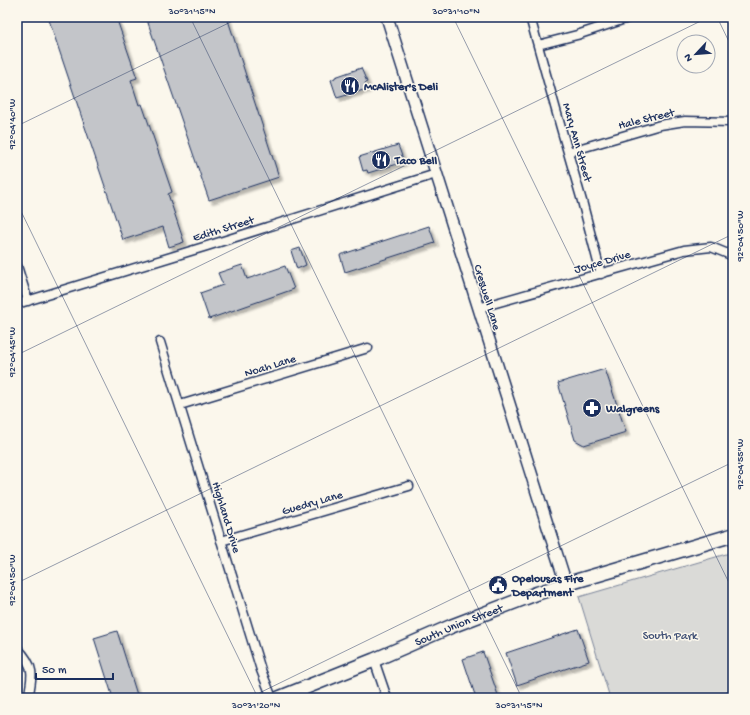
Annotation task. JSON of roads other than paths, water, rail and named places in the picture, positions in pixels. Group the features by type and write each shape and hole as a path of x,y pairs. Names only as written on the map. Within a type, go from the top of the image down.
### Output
{"main road":[{"name":"Creswell Lane","path":"387,17 566,584"},
{"name":"South Union Street","path":"280,698 374,660 452,626 566,584 733,535"}],"street":[{"name":"Mary Ann Street","path":"530,17 601,274"},
{"path":"538,45 631,17"},
{"name":"Hale Street","path":"568,152 660,125 685,121 733,122"},
{"name":"Edith Street","path":"17,304 436,174"},
{"name":"Joyce Drive","path":"478,308 684,250 711,247 733,256"},
{"path":"17,266 28,301"},
{"name":"Highland Drive","path":"160,342 261,670 272,698"},
{"name":"Noah Lane","path":"180,405 368,348"},
{"name":"Guedry Lane","path":"222,541 409,486"},
{"path":"17,648 26,657 31,669 32,682 28,698"},
{"path":"374,660 387,698"}],"place":[{"name":"McAlister's Deli","path":"350,86"},
{"name":"Taco Bell","path":"381,160"},
{"name":"Walgreens","path":"592,408"},
{"name":"Opelousas Fire Department","path":"498,585"}],"park label":[{"name":"South Park","path":"670,635"}]}
